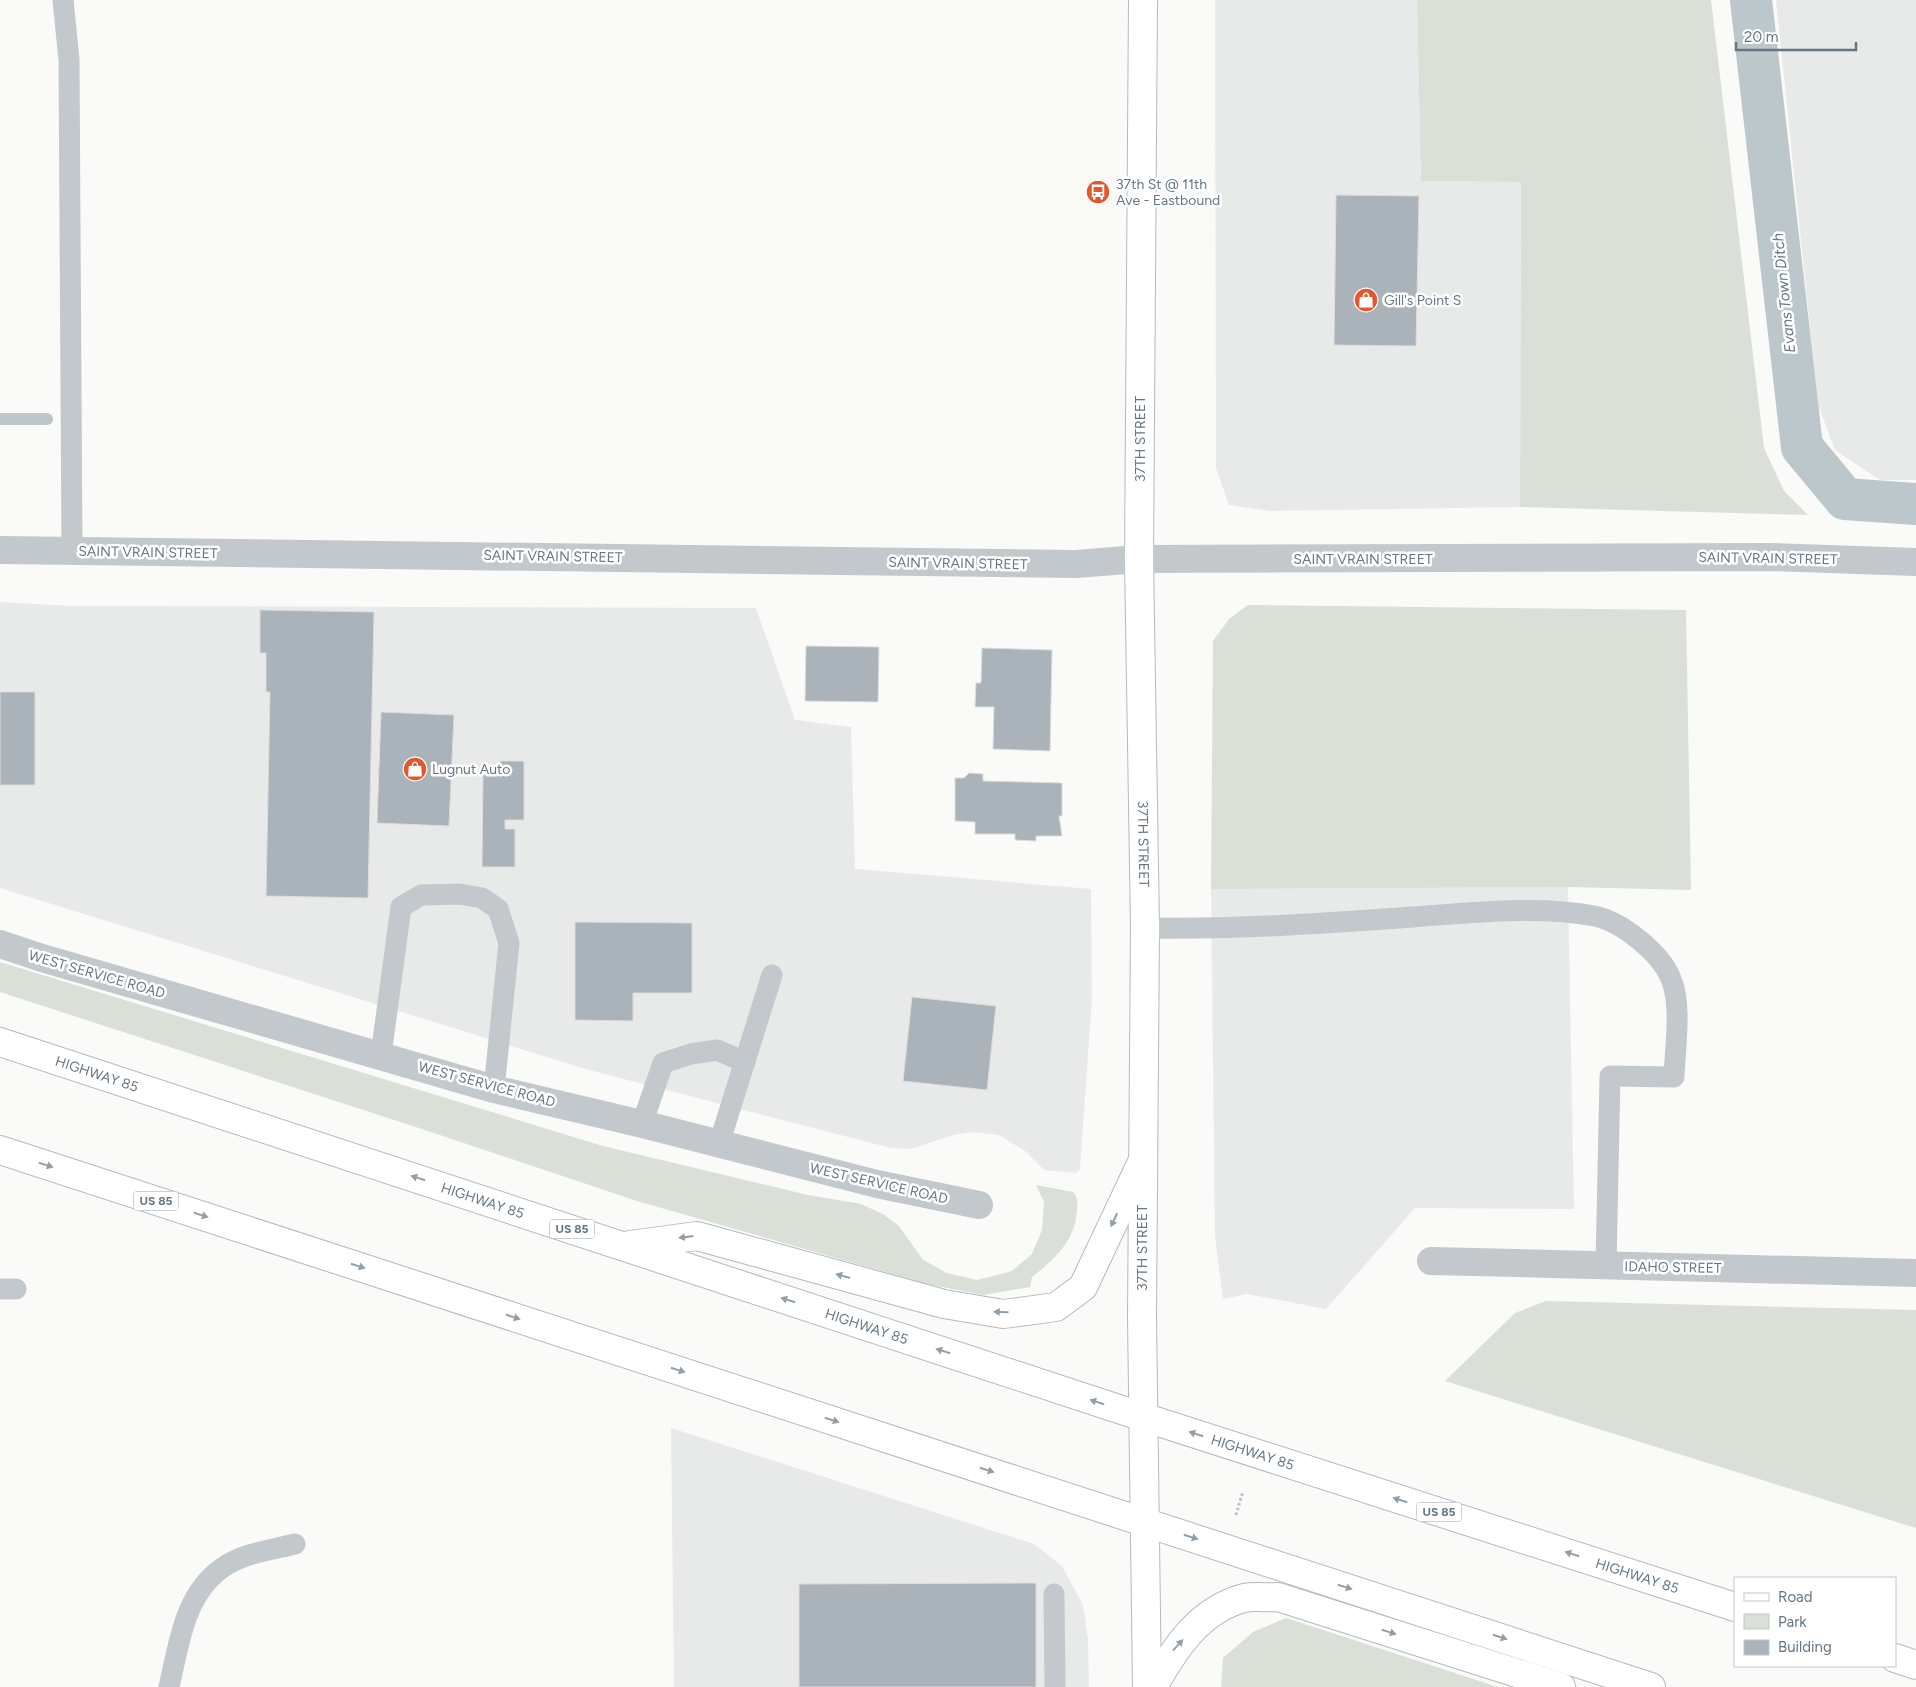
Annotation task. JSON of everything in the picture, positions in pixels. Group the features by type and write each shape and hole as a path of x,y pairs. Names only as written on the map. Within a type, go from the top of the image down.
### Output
{"main road":[{"name":"37TH STREET","path":"1142,0 1139,559 1144,928 1142,1160 1143,1417 1147,1687"},
{"name":"HIGHWAY 85","path":"0,1042 1143,1417 1734,1607"},
{"name":"US 85","path":"0,1150 1651,1687"},
{"path":"623,1246 698,1236 944,1304 1003,1314 1056,1307 1083,1287 1142,1160"},
{"path":"1153,1687 1172,1652 1199,1622 1221,1608 1245,1598 1278,1597 1562,1687"},
{"path":"1896,1658 1916,1665"}],"street":[{"name":"SAINT VRAIN STREET","path":"0,550 1076,564 1139,559 1769,557 1916,562"},
{"name":"WEST SERVICE ROAD","path":"0,944 42,958 494,1089 642,1124 876,1184 979,1205"},
{"name":"IDAHO STREET","path":"1431,1260 1916,1273"}],"lane":[{"path":"63,0 69,60 72,551"},
{"path":"381,1055 401,907 421,895 460,894 482,898 498,909 509,943 494,1089"},
{"path":"1144,928 1199,929 1483,912 1561,912 1596,916 1624,928 1660,961 1671,979 1676,1005 1674,1076 1610,1076 1606,1265"},
{"path":"720,1144 772,975"},
{"path":"642,1124 663,1063 691,1054 717,1050 745,1062"},
{"path":"169,1687 187,1613 200,1588 223,1567 253,1554 295,1544"},
{"path":"1054,1594 1055,1687"}],"path":[{"path":"1236,1516 1244,1491"}],"shaded area":[{"path":"1215,0 1417,0 1421,181 1521,182 1520,507 1270,511 1229,505 1216,468"},
{"path":"1776,0 1916,0 1916,480 1880,480 1835,450 1818,405"},
{"path":"0,602 71,606 756,608 795,720 851,727 855,869 1091,889 1092,997 1080,1169 1076,1173 1044,1170 1025,1151 999,1135 974,1132 953,1135 911,1149 891,1148 589,1070 0,888"},
{"path":"1568,887 1574,1209 1415,1208 1326,1309 1247,1294 1223,1299 1215,1237 1211,889"},
{"path":"671,1428 1034,1544 1062,1566 1083,1605 1088,1639 1089,1687 674,1687"}],"green space":[{"path":"1417,0 1711,0 1764,448 1784,491 1808,515 1520,507 1521,182 1421,181"},
{"path":"1248,605 1686,610 1691,890 1568,887 1211,889 1213,641 1229,619"},
{"path":"0,962 603,1146 808,1195 861,1204 883,1214 899,1226 923,1260 947,1273 977,1280 1012,1271 1032,1254 1042,1230 1044,1202 1036,1185 1073,1192 1077,1202 1075,1221 1068,1240 1056,1256 1032,1277 1030,1287 983,1295 927,1284 637,1201 0,992"},
{"path":"1546,1301 1916,1310 1916,1528 1445,1381 1515,1313"},
{"path":"1286,1618 1498,1687 1221,1687 1223,1658 1253,1632"}],"building":[{"path":"1336,195 1419,196 1416,346 1334,345"},
{"path":"260,610 374,612 368,898 266,896 270,692 266,692 266,653 260,653"},
{"path":"806,646 879,647 878,702 805,701"},
{"path":"982,648 1052,650 1050,751 993,749 994,707 975,707 976,683 981,683"},
{"path":"0,692 35,692 35,785 0,785"},
{"name":"Lugnut Auto","path":"381,712 454,715 449,826 377,823"},
{"path":"500,761 524,761 524,820 505,820 505,829 515,829 515,867 482,867 483,775 500,775"},
{"path":"969,773 983,774 983,781 1062,783 1062,816 1059,816 1062,836 1036,836 1036,841 1015,840 1015,834 975,834 975,822 955,821 955,778 964,778"},
{"path":"575,922 692,923 692,993 633,993 633,1021 575,1020"},
{"path":"912,997 996,1006 987,1090 903,1081"},
{"path":"1036,1583 1036,1687 799,1687 799,1584"}],"waterway":[{"name":"Evans Town Ditch","path":"1751,0 1802,447 1845,499 1916,504"},
{"path":"0,419 47,419"}],"place":[{"name":"37th St @ 11th Ave - Eastbound","path":"1098,192"},
{"name":"Gill's Point S","path":"1366,300"},
{"name":"Lugnut Auto","path":"415,769"}]}
